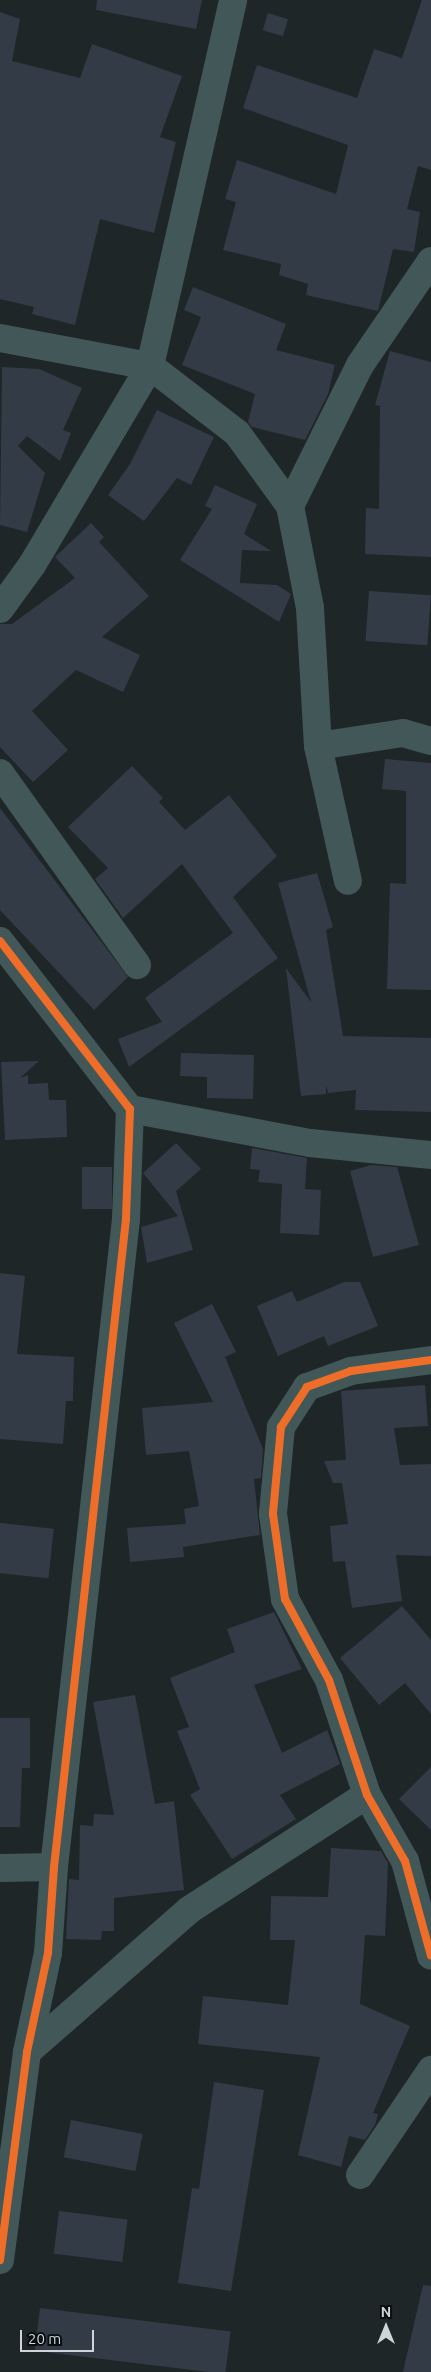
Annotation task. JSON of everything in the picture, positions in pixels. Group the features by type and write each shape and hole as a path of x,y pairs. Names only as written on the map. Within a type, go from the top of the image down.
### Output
{"street":[{"path":"0,609 32,565 150,366 233,0"},
{"path":"290,506 360,366 431,261"},
{"path":"0,338 150,366 237,433 290,506 310,608 318,746 348,881"},
{"path":"318,746 403,733 431,741"},
{"path":"0,773 138,965"},
{"path":"0,941 130,1109 126,1219 54,1867 48,1953 27,2052 0,2260"},
{"path":"130,1109 310,1143 431,1155"},
{"path":"431,1360 351,1371 307,1387 281,1428 273,1514 285,1599 329,1680 367,1795 405,1861 431,1956"},
{"path":"27,2052 189,1910 367,1795"},
{"path":"0,1868 54,1867"},
{"path":"360,2175 431,2070"}],"building":[{"path":"97,0 202,0 196,29 96,10"},
{"path":"422,0 431,0 431,170 418,166 407,209 420,212 414,252 393,249 378,311 306,295 308,284 279,275 281,264 223,250 236,202 225,199 237,160 336,194 348,145 243,108 257,65 357,98 374,49 402,58"},
{"path":"0,12 20,19 12,61 80,78 92,44 182,76 160,137 176,142 154,233 100,219 75,325 32,314 34,307 0,299"},
{"path":"268,13 288,19 283,36 263,30"},
{"path":"193,287 286,324 276,350 335,365 328,394 305,440 252,427 248,422 255,394 182,365 201,317 184,310"},
{"path":"390,351 431,362 431,557 365,554 366,508 379,509 380,406 375,405"},
{"path":"2,367 39,369 82,388 63,430 71,433 60,461 27,436 18,446 45,473 27,532 0,525"},
{"path":"157,410 214,437 191,485 177,478 144,521 108,495 130,464"},
{"path":"215,485 257,504 244,534 271,551 242,550 240,583 277,585 291,594 279,622 180,560 212,509 205,506"},
{"path":"91,523 104,537 99,542 149,596 102,637 140,655 123,692 76,670 32,711 68,750 33,782 0,747 0,624 12,624 75,578 55,557"},
{"path":"369,591 431,595 427,645 366,641"},
{"path":"385,759 431,763 431,990 387,989 390,883 406,884 406,791 382,789"},
{"path":"132,766 163,798 159,802 185,830 229,795 277,856 233,897 278,958 129,1067 118,1039 162,1022 145,998 233,933 182,864 123,918 95,879 108,868 68,827"},
{"path":"0,808 128,977 94,1010 0,910"},
{"path":"317,873 333,927 326,930 343,1036 431,1038 431,1112 355,1110 356,1090 328,1093 326,1085 326,1094 301,1096 286,968 311,1002 278,883"},
{"path":"181,1053 254,1055 253,1099 207,1098 207,1077 180,1076"},
{"path":"39,1061 20,1078 28,1075 28,1084 48,1083 49,1100 66,1100 67,1137 5,1140 1,1062"},
{"path":"176,1143 201,1169 176,1191 193,1250 147,1263 141,1227 178,1216 143,1173"},
{"path":"252,1148 307,1158 305,1189 321,1190 319,1235 280,1233 282,1184 258,1182 260,1170 250,1169"},
{"path":"371,1165 397,1167 419,1245 373,1257 350,1171"},
{"path":"82,1167 112,1167 112,1209 82,1209"},
{"path":"0,1273 25,1276 17,1354 74,1357 73,1401 66,1401 63,1444 0,1439"},
{"path":"344,1282 360,1282 378,1326 328,1346 324,1336 278,1356 257,1306 292,1291 297,1302"},
{"path":"212,1304 236,1352 225,1357 263,1449 261,1478 254,1479 260,1535 183,1547 184,1557 130,1562 127,1528 186,1524 184,1509 199,1506 189,1451 146,1455 142,1408 213,1402 174,1323"},
{"path":"425,1385 428,1426 394,1428 400,1465 431,1464 431,1556 396,1555 402,1601 352,1608 345,1561 333,1562 330,1526 348,1524 342,1483 333,1483 324,1461 346,1460 341,1391"},
{"path":"0,1523 54,1529 48,1578 0,1573"},
{"path":"402,1606 431,1640 431,1714 405,1683 379,1705 340,1658"},
{"path":"274,1612 302,1669 254,1685 282,1753 327,1730 340,1764 280,1795 296,1819 232,1859 190,1795 200,1789 177,1731 189,1727 170,1678 235,1652 227,1629"},
{"path":"135,1695 155,1804 174,1801 184,1890 114,1898 114,1931 102,1931 101,1940 66,1939 69,1879 79,1880 80,1825 93,1826 94,1814 114,1815 93,1702"},
{"path":"0,1718 30,1718 30,1768 22,1768 20,1827 0,1827"},
{"path":"431,1767 431,1830 399,1799"},
{"path":"331,1848 381,1851 388,1863 385,1936 365,1935 360,2004 410,2026 373,2113 378,2114 375,2125 365,2140 349,2136 341,2167 298,2155 320,2057 198,2044 203,1996 288,2005 295,1940 270,1940 271,1896 328,1897"},
{"path":"214,2082 264,2090 231,2291 178,2283 192,2188 199,2189"},
{"path":"71,2120 143,2134 135,2171 64,2157"},
{"path":"59,2211 127,2219 122,2262 54,2254"},
{"path":"423,2285 431,2286 431,2372 403,2372"},
{"path":"40,2308 231,2331 226,2372 208,2372 35,2351"}],"cycle path":[{"path":"0,941 130,1109 126,1219 54,1867 48,1953 27,2052 0,2260"},
{"path":"431,1360 351,1371 307,1387 281,1427 273,1514 285,1599 329,1680 367,1795 405,1861 431,1956"}]}
